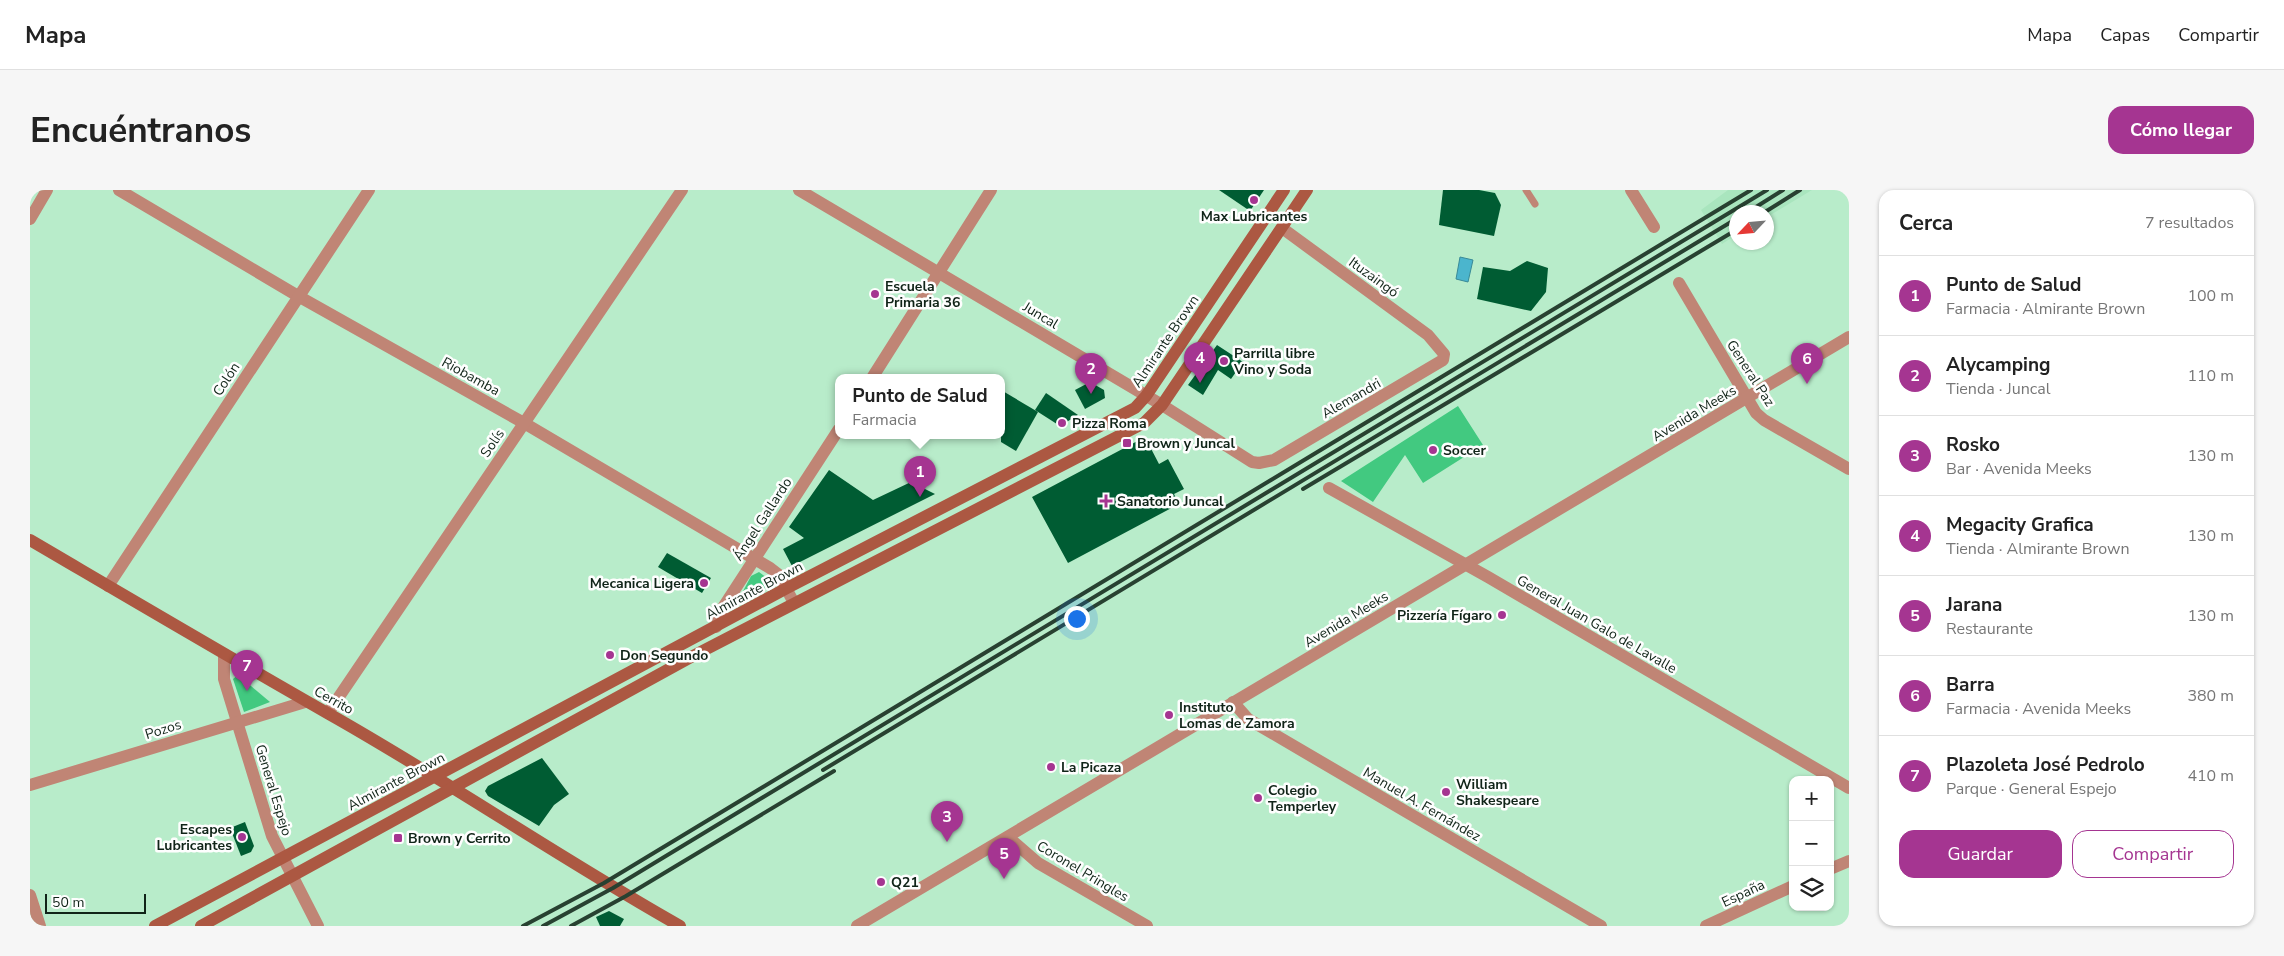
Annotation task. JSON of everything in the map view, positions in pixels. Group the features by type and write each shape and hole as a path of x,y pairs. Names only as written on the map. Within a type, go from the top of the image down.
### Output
{"main road":[{"name":"Almirante Brown","path":"155,926 787,588 1127,413 1141,403 1146,396 1284,190"},
{"path":"201,926 794,603 1144,423 1162,405 1307,190"},
{"name":"Cerrito","path":"30,540 224,655 305,702 328,713 620,892 680,926"}],"street":[{"path":"30,219 47,190"},
{"name":"Riobamba","path":"119,190 298,296 524,422 754,559 779,575 794,603"},
{"name":"Colón","path":"108,586 369,190"},
{"name":"Solís","path":"328,713 682,190"},
{"name":"Juncal","path":"799,190 941,272 1162,405 1252,462 1266,462"},
{"path":"875,374 941,272 991,190"},
{"path":"1631,190 1654,226"},
{"name":"Ituzaingó","path":"1282,228 1428,335 1444,354"},
{"name":"General Paz","path":"1679,283 1747,399 1764,420 1849,469"},
{"name":"Avenida Meeks","path":"857,926 1849,337"},
{"name":"Alemandri","path":"1266,462 1439,363 1443,360 1444,354"},
{"name":"Ángel Gallardo","path":"716,627 722,608 835,435"},
{"name":"General Juan Galo de Lavalle","path":"1329,488 1466,565 1849,788"},
{"name":"General Espejo","path":"224,655 224,679 272,836 318,926"},
{"name":"Pozos","path":"30,785 305,702"},
{"name":"Manuel A. Fernández","path":"1233,702 1248,719 1601,926"},
{"name":"Coronel Pringles","path":"1008,837 1038,863 1146,926"},
{"path":"1834,867 1849,861"},
{"name":"España","path":"1706,926 1789,888"},
{"path":"30,895 40,926"}],"lane":[{"path":"1526,190 1536,204"}],"shaded area":[{"path":"1728,190 1812,190 1774,213 1774,205 1729,205 1729,240 1722,244 1701,210"}],"green space":[{"name":"Soccer","path":"1458,406 1483,445 1423,483 1405,455 1373,502 1341,481"},
{"path":"759,572 774,583 740,603 740,597 751,576"},
{"path":"238,675 270,702 244,712 233,679"}],"water":[{"path":"1460,257 1473,260 1468,282 1456,279"}],"building":[{"path":"1219,190 1264,190 1250,211"},
{"path":"1443,190 1479,190 1495,193 1501,205 1494,236 1439,225"},
{"path":"1527,261 1548,268 1546,292 1531,311 1477,299 1483,267 1510,271"},
{"path":"1217,345 1243,362 1231,379 1218,370 1203,395 1188,385"},
{"path":"1090,382 1104,390 1105,398 1085,409 1075,390"},
{"path":"1005,392 1038,412 1016,451 1001,442 1001,439 1005,439"},
{"path":"1046,393 1078,415 1060,426 1035,410"},
{"name":"Sanatorio Juncal","path":"1145,437 1159,464 1168,459 1184,489 1174,494 1179,504 1068,563 1032,497"},
{"path":"829,470 873,500 911,482 935,494 792,566 783,549 804,538 789,527"},
{"path":"667,553 711,578 702,593 658,567"},
{"path":"542,758 569,794 554,805 539,826 488,796 485,791 488,786"},
{"name":"Escapes Lubricantes","path":"245,822 254,846 251,852 241,856 230,828"},
{"path":"609,911 624,919 620,926 600,926 596,917"}],"railway":[{"path":"523,926 604,883 1751,190"},
{"path":"543,926 613,888 1767,190"},
{"path":"1759,205 1783,190"},
{"path":"1774,206 1800,190"},
{"path":"823,770 1729,223"},
{"path":"1303,489 1729,234"},
{"path":"571,926 626,896 834,771"}],"place":[{"name":"Max Lubricantes","path":"1254,200"},
{"name":"Escuela Primaria 36","path":"875,294"},
{"name":"Parrilla libre Vino y Soda","path":"1224,361"},
{"name":"Megacity Grafica","path":"1200,383"},
{"name":"Barra","path":"1807,384"},
{"name":"Alycamping","path":"1091,394"},
{"name":"Pizza Roma","path":"1062,423"},
{"name":"Brown y Juncal","path":"1127,443"},
{"name":"Soccer","path":"1433,450"},
{"name":"Punto de Salud","path":"920,497"},
{"name":"Sanatorio Juncal","path":"1106,501"},
{"name":"Mecanica Ligera","path":"704,583"},
{"name":"Pizzería Fígaro","path":"1502,615"},
{"name":"Don Segundo","path":"610,655"},
{"name":"Plazoleta José Pedrolo","path":"247,691"},
{"name":"Instituto Lomas de Zamora","path":"1169,715"},
{"name":"La Picaza","path":"1051,767"},
{"name":"William Shakespeare","path":"1446,792"},
{"name":"Colegio Temperley","path":"1258,798"},
{"name":"Escapes Lubricantes","path":"242,837"},
{"name":"Brown y Cerrito","path":"398,838"},
{"name":"Rosko","path":"947,842"},
{"name":"Jarana","path":"1004,879"},
{"name":"Q21","path":"881,882"}]}
